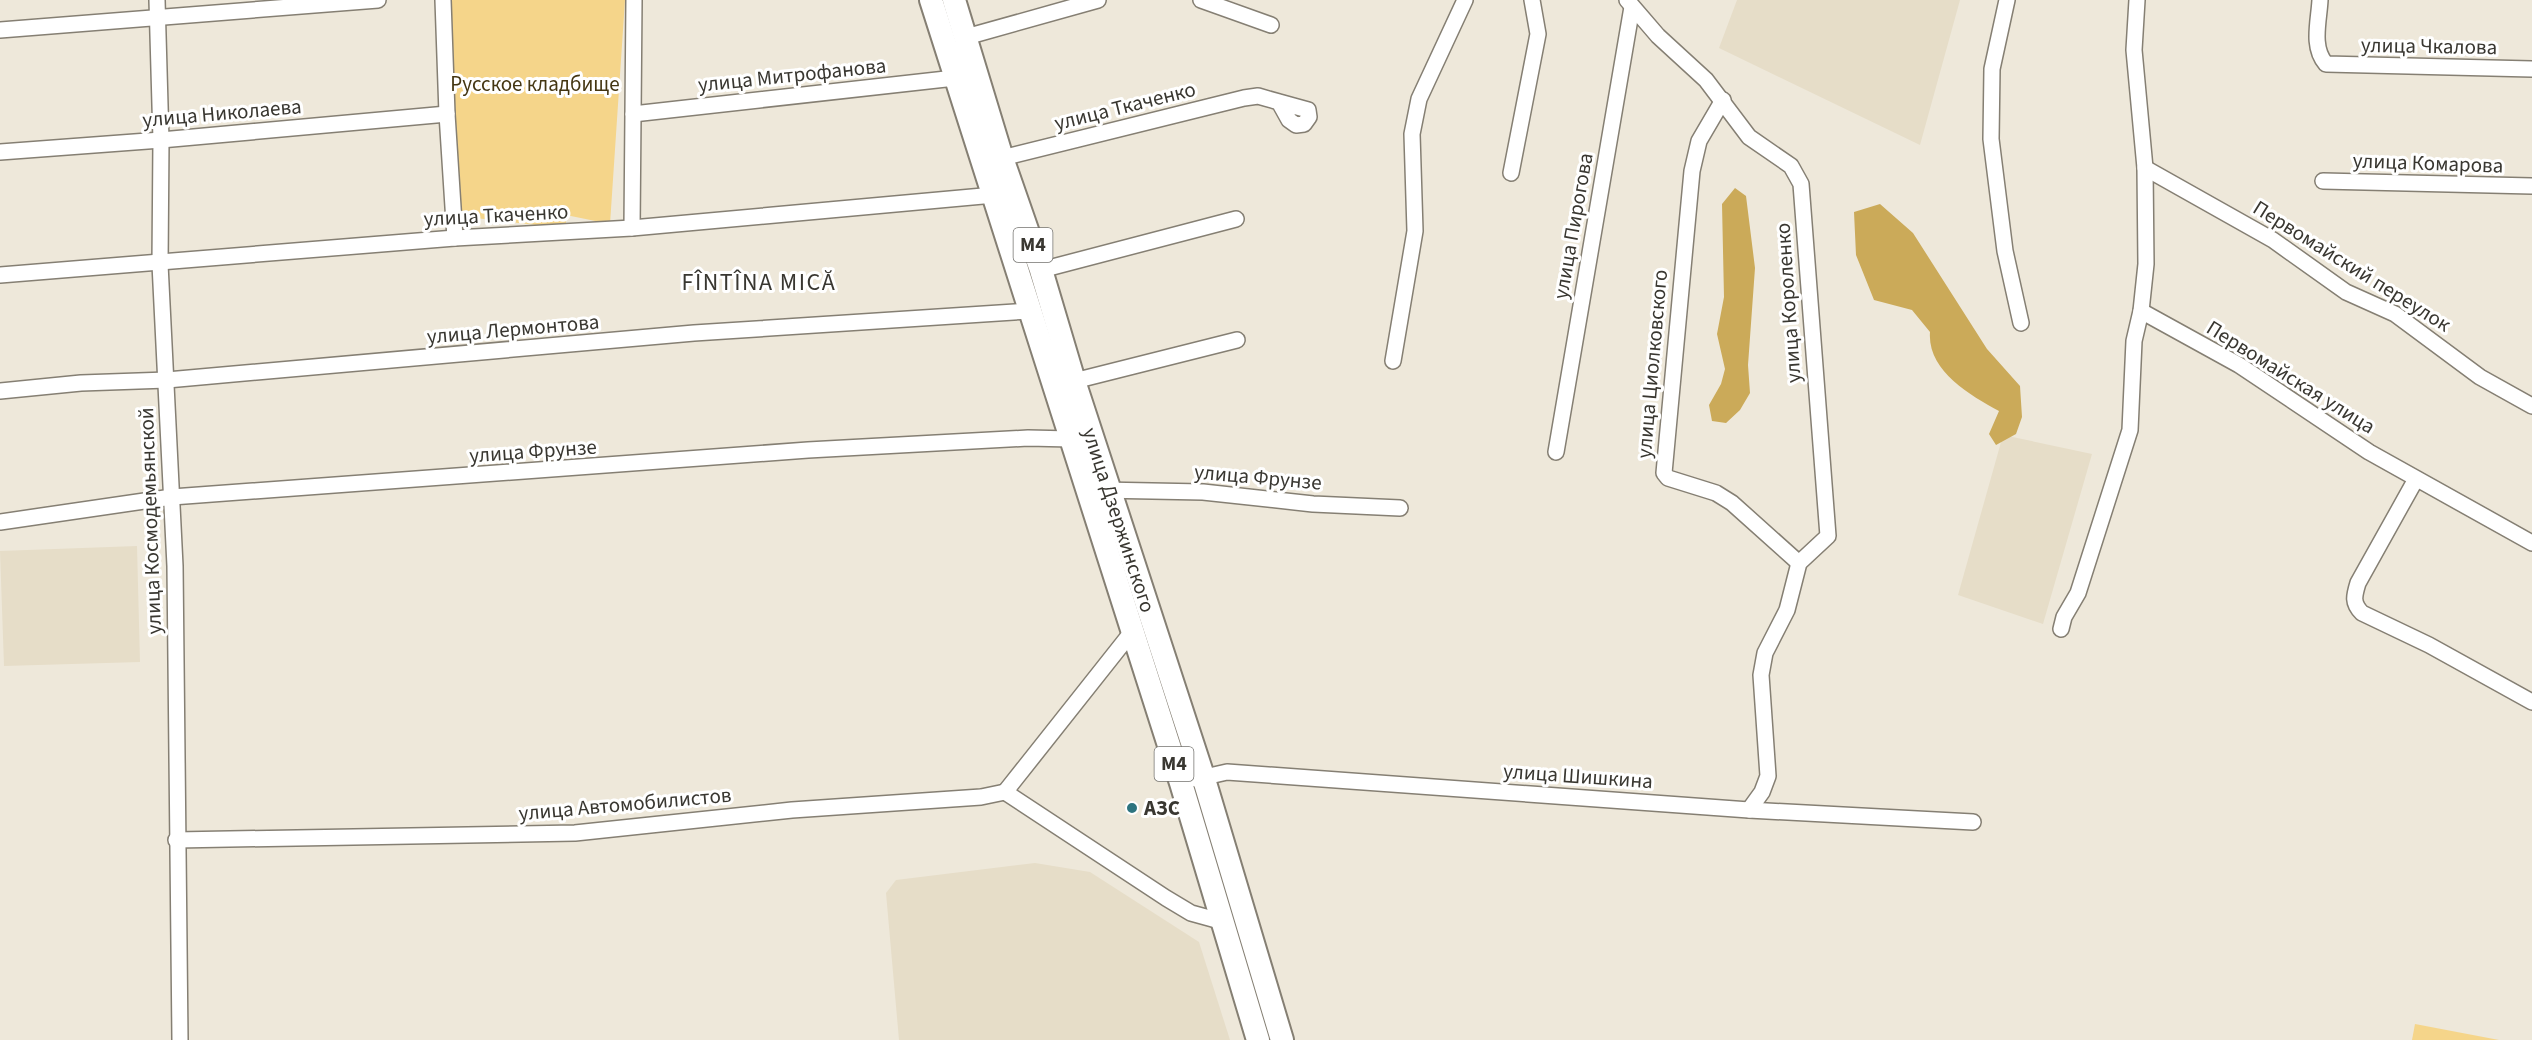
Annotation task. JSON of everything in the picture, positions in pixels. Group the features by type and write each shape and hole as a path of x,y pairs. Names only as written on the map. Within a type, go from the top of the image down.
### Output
{"highway":[{"name":"улица Дзержинского","path":"931,0 1088,490 1131,633 1181,783 1220,921 1258,1040"},
{"name":"улица Дзержинского","path":"954,0 1002,158 1041,270 1074,381 1112,491 1203,776 1282,1040"}],"street":[{"name":"улица Космодемьянской","path":"157,0 161,140 160,264 175,566 176,840 180,1040"},
{"path":"0,30 378,0"},
{"path":"443,0 455,238"},
{"path":"632,228 634,0"},
{"path":"966,36 1098,0"},
{"path":"1200,0 1271,26"},
{"path":"1393,362 1415,231 1412,134 1419,99 1465,0"},
{"path":"1511,173 1538,34 1532,0"},
{"path":"2007,0 1992,69 1991,139 2005,251 2021,323"},
{"path":"2061,629 2064,617 2078,593 2130,430 2134,341 2142,311 2146,264 2145,168 2134,50 2137,0"},
{"name":"улица Чкалова","path":"2320,0 2317,45 2319,56 2326,64 2532,69"},
{"name":"улица Короленко","path":"1630,3 1658,36 1706,80 1723,100 1738,126 1749,137 1791,166 1801,184 1828,536 1799,563"},
{"name":"улица Пирогова","path":"1556,452 1630,3"},
{"name":"улица Митрофанова","path":"633,114 956,78"},
{"name":"улица Ткаченко","path":"1002,158 1258,96 1279,102"},
{"name":"улица Циолковского","path":"1723,100 1699,141 1692,171 1664,473 1668,478 1716,494 1732,504 1799,563"},
{"name":"улица Николаева","path":"0,152 447,114"},
{"name":"Первомайский переулок","path":"2145,168 2273,240 2346,292 2395,314 2480,377 2532,406"},
{"name":"улица Комарова","path":"2323,181 2532,186"},
{"name":"улица Ткаченко","path":"0,275 160,264 455,238 632,228 994,195"},
{"path":"1041,270 1236,219"},
{"name":"улица Лермонтова","path":"0,391 81,383 166,380 694,333 1029,311"},
{"name":"Первомайская улица","path":"2142,311 2239,365 2416,479 2532,543"},
{"path":"1074,381 1237,340"},
{"name":"улица Фрунзе","path":"0,522 172,497 808,450 1028,438 1071,439"},
{"path":"2416,479 2358,583 2354,596 2356,607 2362,613 2429,645 2532,702"},
{"name":"улица Фрунзе","path":"1088,490 1214,493 1313,504 1400,508"},
{"path":"1749,810 1762,792 1768,776 1761,675 1765,653 1786,610 1799,563"},
{"path":"1131,633 1005,792 1166,898 1191,913 1220,921"},
{"name":"улица Шишкина","path":"1181,783 1227,772 1749,810 1973,822"},
{"name":"улица Автомобилистов","path":"176,840 575,833 792,810 981,797 1005,792"}],"shaded area":[{"path":"1737,0 1960,0 1920,145 1719,48"},
{"path":"1735,188 1746,196 1755,268 1748,365 1750,393 1740,410 1726,423 1712,421 1709,405 1721,384 1725,369 1717,334 1724,297 1722,204"},
{"path":"1880,204 1913,233 1987,349 2020,386 2022,417 2016,434 1996,445 1989,434 1999,411 1952,380 1935,358 1930,332 1912,310 1874,300 1856,255 1854,212"},
{"path":"2003,435 2092,454 2043,624 1958,595"},
{"path":"137,546 140,662 4,666 0,551"},
{"path":"1035,863 1090,872 1199,942 1230,1040 899,1040 886,893 896,880"}],"green space":[{"name":"Русское кладбище","path":"447,0 625,0 610,224 566,215 566,225 554,224 554,227 458,216"},
{"path":"2415,1024 2499,1040 2412,1040"}],"place":[{"name":"АЗС","path":"1132,808"}],"district":[{"name":"FÎNTÎNA MICĂ","path":"759,282"}]}
